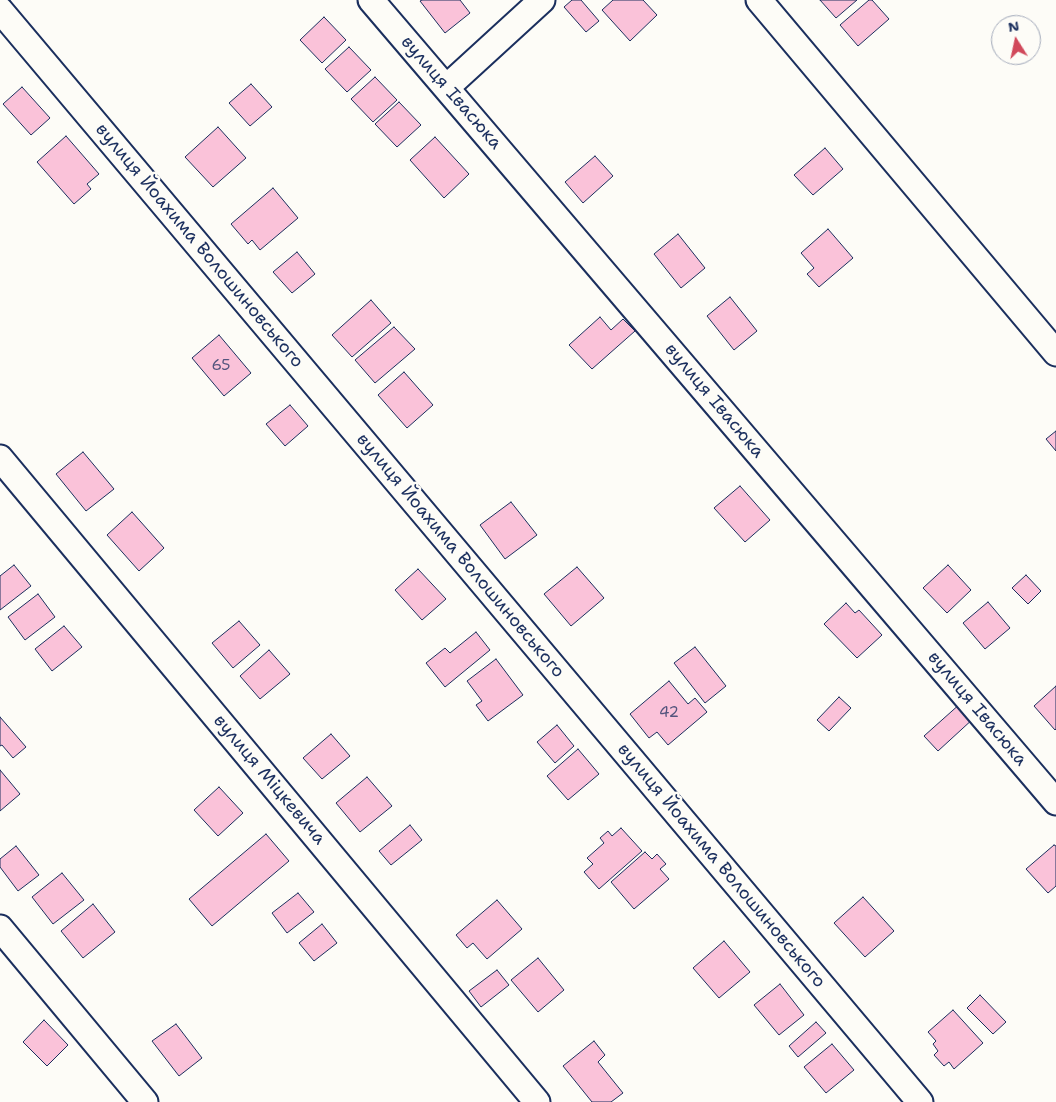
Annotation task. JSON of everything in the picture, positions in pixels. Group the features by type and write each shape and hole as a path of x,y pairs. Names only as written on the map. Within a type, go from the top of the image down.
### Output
{"street":[{"name":"вулиця Івасюка","path":"372,0 1056,802"},
{"path":"447,87 542,0"},
{"path":"759,0 1056,353"},
{"name":"вулиця Йоахима Волошиновського","path":"0,10 920,1102"},
{"name":"вулиця Міцкевича","path":"0,458 537,1102"},
{"path":"0,928 145,1102"}],"building":[{"path":"460,0 470,13 445,33 420,1"},
{"path":"572,0 581,0 599,21 586,32 564,7"},
{"path":"613,0 643,0 657,15 630,41 602,10"},
{"path":"820,0 857,0 836,18"},
{"path":"869,0 872,0 889,19 858,46 840,25"},
{"path":"324,17 346,40 322,63 300,40"},
{"path":"349,47 371,70 347,92 325,69"},
{"path":"375,77 397,100 373,122 351,99"},
{"path":"251,84 272,107 250,126 229,103"},
{"path":"22,87 50,118 31,135 3,104"},
{"path":"399,102 421,125 397,147 375,124"},
{"path":"218,127 246,158 213,187 185,157"},
{"path":"66,136 99,174 87,184 91,189 74,204 37,162"},
{"path":"435,137 469,174 444,198 410,160"},
{"path":"825,148 843,169 813,195 794,175"},
{"path":"595,156 613,176 583,203 565,182"},
{"path":"273,188 298,218 260,250 252,240 248,244 231,224"},
{"path":"828,229 853,258 819,287 807,274 814,268 801,253"},
{"path":"678,234 705,268 681,288 654,254"},
{"path":"297,252 315,274 292,293 273,272"},
{"path":"730,297 757,331 734,350 707,316"},
{"path":"371,300 391,323 352,357 332,335"},
{"path":"600,317 611,330 623,319 635,331 592,369 569,345"},
{"path":"394,327 415,349 375,383 355,360"},
{"path":"219,335 251,373 224,396 192,358"},
{"path":"404,372 433,405 407,428 378,395"},
{"path":"290,405 308,426 285,446 266,424"},
{"path":"1056,431 1056,451 1046,439"},
{"path":"83,452 114,489 86,511 56,474"},
{"path":"740,486 770,520 745,542 714,508"},
{"path":"511,502 537,535 505,559 480,525"},
{"path":"132,512 164,548 139,571 107,535"},
{"path":"14,565 31,586 0,610 0,576"},
{"path":"948,565 971,590 947,613 923,588"},
{"path":"577,567 604,598 571,626 544,594"},
{"path":"418,569 446,599 422,620 395,590"},
{"path":"1026,575 1041,591 1028,604 1012,588"},
{"path":"38,594 55,617 25,640 8,617"},
{"path":"988,602 1010,628 985,649 963,623"},
{"path":"846,603 855,613 859,610 882,635 857,658 824,624"},
{"path":"239,621 260,645 233,668 212,643"},
{"path":"64,626 82,647 52,671 35,649"},
{"path":"476,632 490,650 445,687 426,663 445,648 450,653"},
{"path":"695,647 726,686 705,703 674,663"},
{"path":"269,650 290,674 260,699 240,676"},
{"path":"496,659 523,695 488,721 476,705 482,701 467,681"},
{"path":"669,681 688,704 695,698 707,712 668,745 657,732 649,738 630,714"},
{"path":"1056,686 1056,729 1055,730 1034,706"},
{"path":"839,697 851,708 829,731 817,720"},
{"path":"961,703 974,718 938,751 924,736"},
{"path":"0,717 26,747 13,758 2,745 0,746"},
{"path":"557,725 574,746 555,763 537,742"},
{"path":"331,734 350,756 322,779 303,758"},
{"path":"578,749 599,774 568,800 547,776"},
{"path":"0,770 20,794 0,811"},
{"path":"367,777 392,806 360,832 336,803"},
{"path":"219,787 243,813 218,836 194,810"},
{"path":"410,825 422,840 391,865 379,851"},
{"path":"621,828 642,851 599,889 584,872 593,864 587,858 604,843 600,838 608,831 612,836"},
{"path":"266,834 289,861 212,926 189,899"},
{"path":"1054,845 1056,846 1056,886 1048,893 1026,869"},
{"path":"16,846 39,875 18,891 0,867 0,859"},
{"path":"645,852 652,859 657,854 666,864 660,869 669,879 634,909 611,882"},
{"path":"62,873 84,900 53,924 32,897"},
{"path":"298,893 314,912 287,933 272,913"},
{"path":"863,897 894,931 865,957 834,923"},
{"path":"497,900 522,929 487,959 473,943 467,948 456,935"},
{"path":"93,904 115,932 83,958 61,931"},
{"path":"322,924 337,943 314,961 299,943"},
{"path":"724,941 750,972 719,998 693,968"},
{"path":"538,958 564,990 538,1012 511,980"},
{"path":"497,970 509,985 481,1007 469,991"},
{"path":"780,984 804,1015 779,1035 754,1005"},
{"path":"980,995 1006,1022 993,1034 967,1008"},
{"path":"953,1010 983,1043 954,1069 949,1062 944,1066 934,1055 938,1051 933,1044 936,1041 928,1032"},
{"path":"44,1020 68,1045 47,1066 23,1042"},
{"path":"816,1022 826,1033 798,1057 789,1046"},
{"path":"176,1024 202,1058 179,1076 152,1041"},
{"path":"594,1041 605,1055 598,1062 623,1093 611,1102 592,1102 563,1066"},
{"path":"832,1044 854,1070 826,1093 804,1067"}]}
